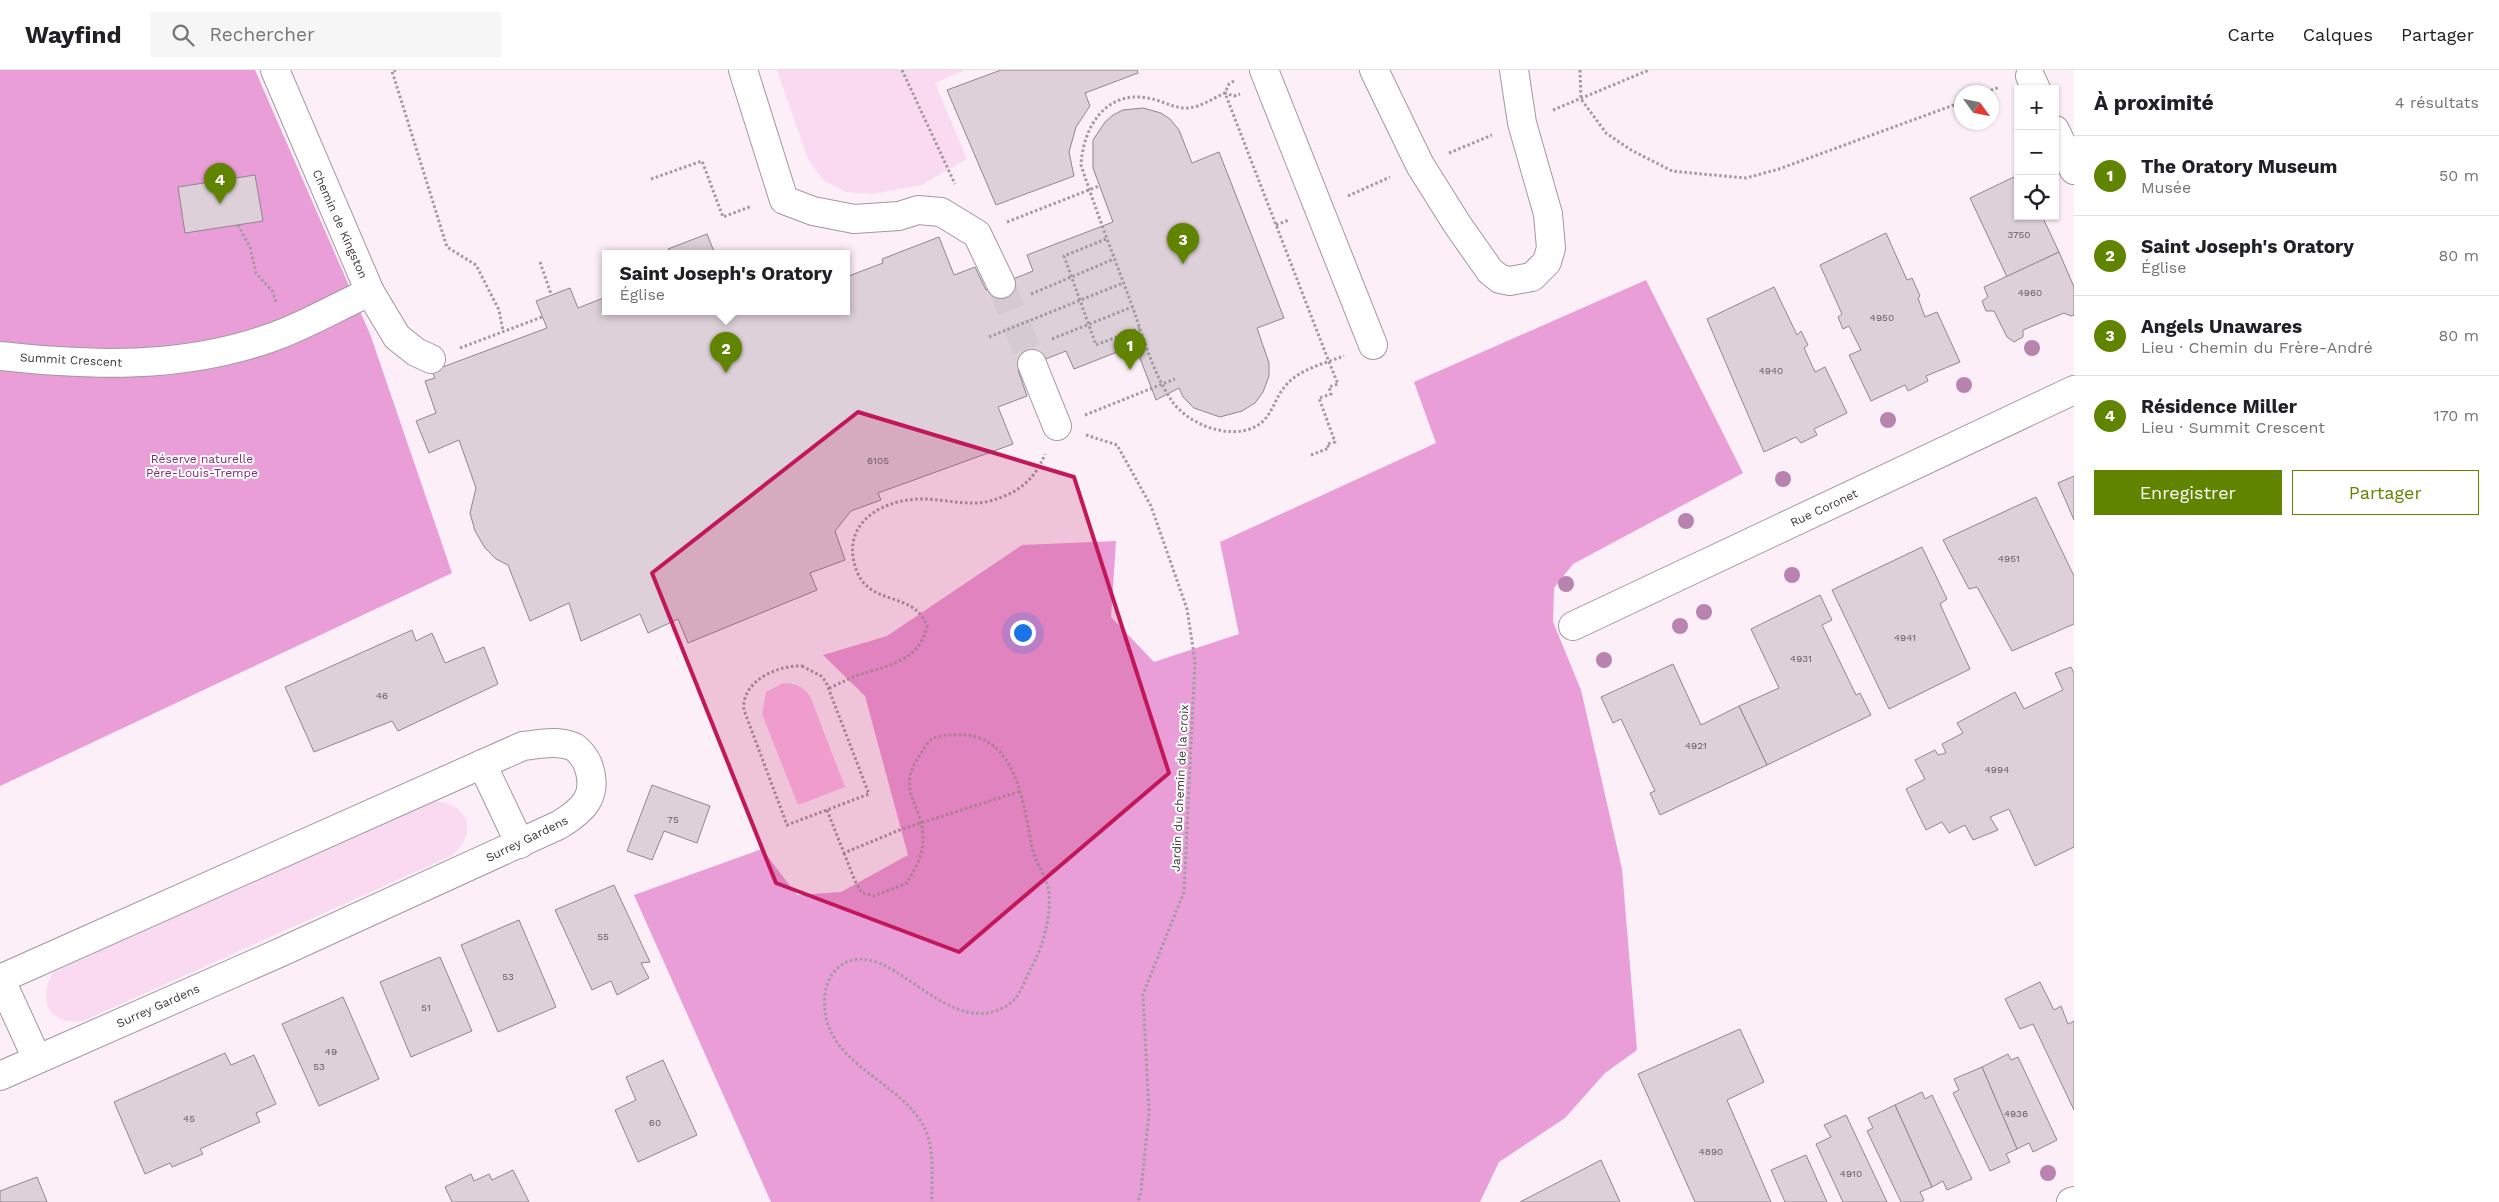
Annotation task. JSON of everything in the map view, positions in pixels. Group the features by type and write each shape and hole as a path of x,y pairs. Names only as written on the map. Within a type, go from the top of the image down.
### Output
{"street":[{"name":"Chemin de Kingston","path":"275,70 370,292 396,337 416,352 431,358"},
{"path":"743,70 784,200 814,211 854,219 899,216 918,210 941,212 977,234 1001,284"},
{"path":"1264,70 1373,345"},
{"path":"1374,70 1420,165 1453,217 1490,271 1500,279 1510,281 1532,277 1547,262 1551,248 1548,214 1522,123 1514,70"},
{"path":"2059,138 2074,170"},
{"name":"Summit Crescent","path":"0,356 102,364 146,363 222,351 286,331 370,292"},
{"path":"1038,353 1057,426"},
{"name":"Rue Coronet","path":"1573,626 2074,390"},
{"name":"Surrey Gardens","path":"0,979 523,746 554,743 575,748 587,761 593,778 590,797 576,815 520,844 0,1076"},
{"path":"482,764 520,844"},
{"path":"0,979 37,1059"}],"path":[{"path":"396,70 392,71 447,247 476,265 499,310 503,331"},
{"path":"902,70 958,190"},
{"path":"1580,70 1581,98 1606,133 1630,150 1672,171 1713,175 1746,178 1779,169 1954,105"},
{"path":"1605,89 1649,70"},
{"path":"1229,84 1225,93 1198,105 1186,108 1158,100 1135,97 1112,104 1102,111 1086,134 1082,147 1081,165 1106,239 1140,328 1172,401 1184,414 1197,423 1229,431 1248,430 1264,422 1287,384 1304,372 1373,345"},
{"path":"1225,93 1234,96"},
{"path":"1225,93 1338,384 1328,387 1331,394 1319,398 1335,442 1327,444 1329,448 1311,455"},
{"path":"1441,156 1481,140"},
{"path":"651,179 702,161 723,216 756,204"},
{"path":"1346,196 1394,176"},
{"path":"977,234 1099,186"},
{"path":"238,225 250,248 256,273 273,292 286,331"},
{"path":"1106,239 1064,256 1096,345 1140,328"},
{"path":"1027,295 1114,260"},
{"path":"540,262 551,294"},
{"path":"989,337 1123,283"},
{"path":"1038,353 1089,324 1132,307"},
{"path":"431,358 542,316"},
{"path":"829,688 856,676 894,666 918,649 927,626 923,616 912,606 881,595 868,588 858,574 853,543 855,532 864,519 877,510 908,500 919,499 969,503 989,501 1010,493 1030,481 1041,464 1057,426 1175,379"},
{"name":"Jardin du chemin de la croix","path":"1057,426 1116,445 1151,506 1187,609 1195,661 1184,892 1143,994 1149,1113 1138,1202"},
{"path":"802,666 813,670 821,676 829,688 869,794 827,810 787,825 744,710 743,701 746,692 756,682 786,667 802,666"},
{"path":"827,810 855,882 862,893 874,896 907,883 919,860 923,838 920,823 908,789 909,778 911,768 932,739 952,734 972,736 993,746 1004,757 1021,791 1029,823 1032,849 1048,892 1046,929 1042,944 1037,959 1013,1001 996,1010 978,1014 962,1010 935,998 873,960 857,958 847,961 835,970 828,982 825,996 828,1029 851,1061 911,1108 925,1127 932,1153 932,1202"},
{"path":"844,853 920,823 1021,791"}],"highlighted area":[{"path":"858,412 1074,477 1169,773 959,952 776,883 652,573"}],"shaded area":[{"path":"777,70 965,70 935,83 967,159 921,185 873,194 846,192 823,180 808,159"},
{"path":"783,683 798,686 810,696 845,787 798,805 762,714 766,692"},
{"path":"439,801 458,810 464,816 467,824 464,840 451,856 83,1021 62,1019 54,1015 49,1009 46,1001 46,992 54,972 429,803"}],"green space":[{"name":"Réserve naturelle Père-Louis-Trempe","path":"0,70 255,70 370,334 452,573 0,786"},
{"path":"1646,280 1743,473 1573,564 1554,588 1553,622 1581,690 1622,869 1637,1050 1605,1073 1565,1118 1499,1162 1480,1202 771,1202 634,895 762,849 797,895 841,892 908,855 865,696 823,655 887,636 1022,545 1116,541 1111,617 1154,662 1239,634 1220,542 1436,443 1414,382"}],"building":[{"path":"1001,70 1137,70 1138,73 1085,93 1090,106 1076,127 1069,152 1074,176 996,205 947,90"},
{"path":"1143,108 1161,113 1170,119 1179,130 1192,163 1219,152 1284,318 1257,328 1269,363 1269,376 1263,392 1255,403 1242,411 1220,417 1194,408 1183,397 1179,388 1156,400 1135,345 1074,369 1066,351 1018,370 1027,396 998,407 1013,444 878,493 881,500 851,511 835,531 845,560 810,573 817,590 688,643 678,619 648,633 640,614 581,641 569,603 530,621 508,565 496,559 485,548 475,531 470,513 476,488 459,440 429,453 416,421 436,413 425,381 435,378 432,371 547,328 536,301 570,288 578,308 602,299 602,315 850,315 850,275 883,263 882,259 939,237 954,275 975,267 986,290 1033,271 1027,255 1113,222 1093,168 1093,140 1105,122 1123,110"},
{"path":"255,175 263,221 185,233 178,187"},
{"path":"2014,177 2014,220 2044,220 2059,252 2007,277 1970,198"},
{"path":"1886,233 1907,280 1912,278 1920,296 1918,298 1925,317 1937,312 1960,362 1926,376 1928,381 1908,391 1905,385 1871,401 1849,355 1861,350 1849,326 1843,329 1838,317 1842,314 1820,265"},
{"path":"707,234 713,250 668,250"},
{"path":"2059,252 2074,287 2074,315 2071,316 2064,313 2023,330 2023,337 2014,342 2007,337 1994,311 1986,311 1982,301 1988,297 1984,287"},
{"path":"1774,287 1797,335 1801,331 1808,345 1804,348 1815,372 1825,367 1847,413 1814,429 1817,435 1801,443 1796,437 1764,452 1707,319"},
{"path":"2074,476 2074,520 2058,483"},
{"path":"2036,497 2074,576 2074,624 2012,651 1977,587 1969,589 1943,540"},
{"path":"1922,547 1947,599 1940,604 1970,669 1889,709 1832,590"},
{"path":"1820,595 1832,620 1822,625 1856,695 1860,693 1871,715 1767,765 1739,706 1779,688 1751,629"},
{"path":"412,630 416,641 432,633 445,663 484,647 498,684 398,731 392,721 314,752 285,687"},
{"path":"1673,664 1701,725 1739,706 1767,765 1660,815 1650,793 1655,791 1621,719 1613,723 1601,697"},
{"path":"2071,667 2074,673 2074,847 2035,866 2009,809 1990,817 1998,830 1973,840 1965,825 1949,833 1942,822 1926,830 1906,789 1925,779 1915,760 1935,750 1938,755 1946,753 1942,744 1963,733 1957,723 2015,692 2024,709 2063,690 2055,673"},
{"path":"652,785 710,806 697,843 664,831 652,860 627,851"},
{"path":"614,885 650,962 641,963 649,978 617,995 611,981 592,990 555,910"},
{"path":"519,920 556,1007 498,1032 461,945"},
{"path":"440,957 472,1031 411,1057 380,982"},
{"path":"2040,982 2054,1010 2061,1006 2068,1024 2074,1021 2074,1110 2033,1024 2020,1029 2005,999"},
{"path":"343,997 379,1079 319,1106 282,1024"},
{"path":"1740,1029 1764,1082 1727,1100 1771,1202 1695,1202 1638,1074"},
{"path":"225,1053 231,1065 254,1055 276,1104 256,1113 260,1122 200,1149 203,1154 172,1167 170,1163 145,1174 114,1102"},
{"path":"2008,1054 2011,1060 2018,1057 2057,1140 2033,1152 2029,1143 2017,1149 1982,1067"},
{"path":"663,1060 697,1135 638,1162 615,1110 636,1100 626,1077"},
{"path":"1982,1067 2017,1149 2006,1154 2010,1162 1990,1171 1953,1093 1959,1090 1954,1079"},
{"path":"1922,1092 1925,1099 1932,1095 1972,1179 1947,1190 1943,1181 1932,1187 1895,1105"},
{"path":"1895,1105 1932,1187 1920,1192 1924,1200 1921,1202 1901,1202 1867,1131 1873,1128 1868,1118"},
{"path":"1846,1115 1887,1202 1843,1202 1816,1144 1831,1137 1824,1125"},
{"path":"1806,1155 1827,1202 1785,1202 1771,1170"},
{"path":"1601,1160 1620,1202 1520,1202"},
{"path":"513,1170 529,1202 452,1202 445,1187 471,1174 474,1181 489,1174 492,1180"},
{"path":"37,1177 47,1202 0,1202 0,1191"}],"tunnel":[{"path":"1001,284 1032,364"}],"place":[{"name":"Résidence Miller","path":"220,204"},
{"name":"Angels Unawares","path":"1183,264"},
{"name":"The Oratory Museum","path":"1130,370"},
{"name":"Saint Joseph's Oratory","path":"726,373"}]}
